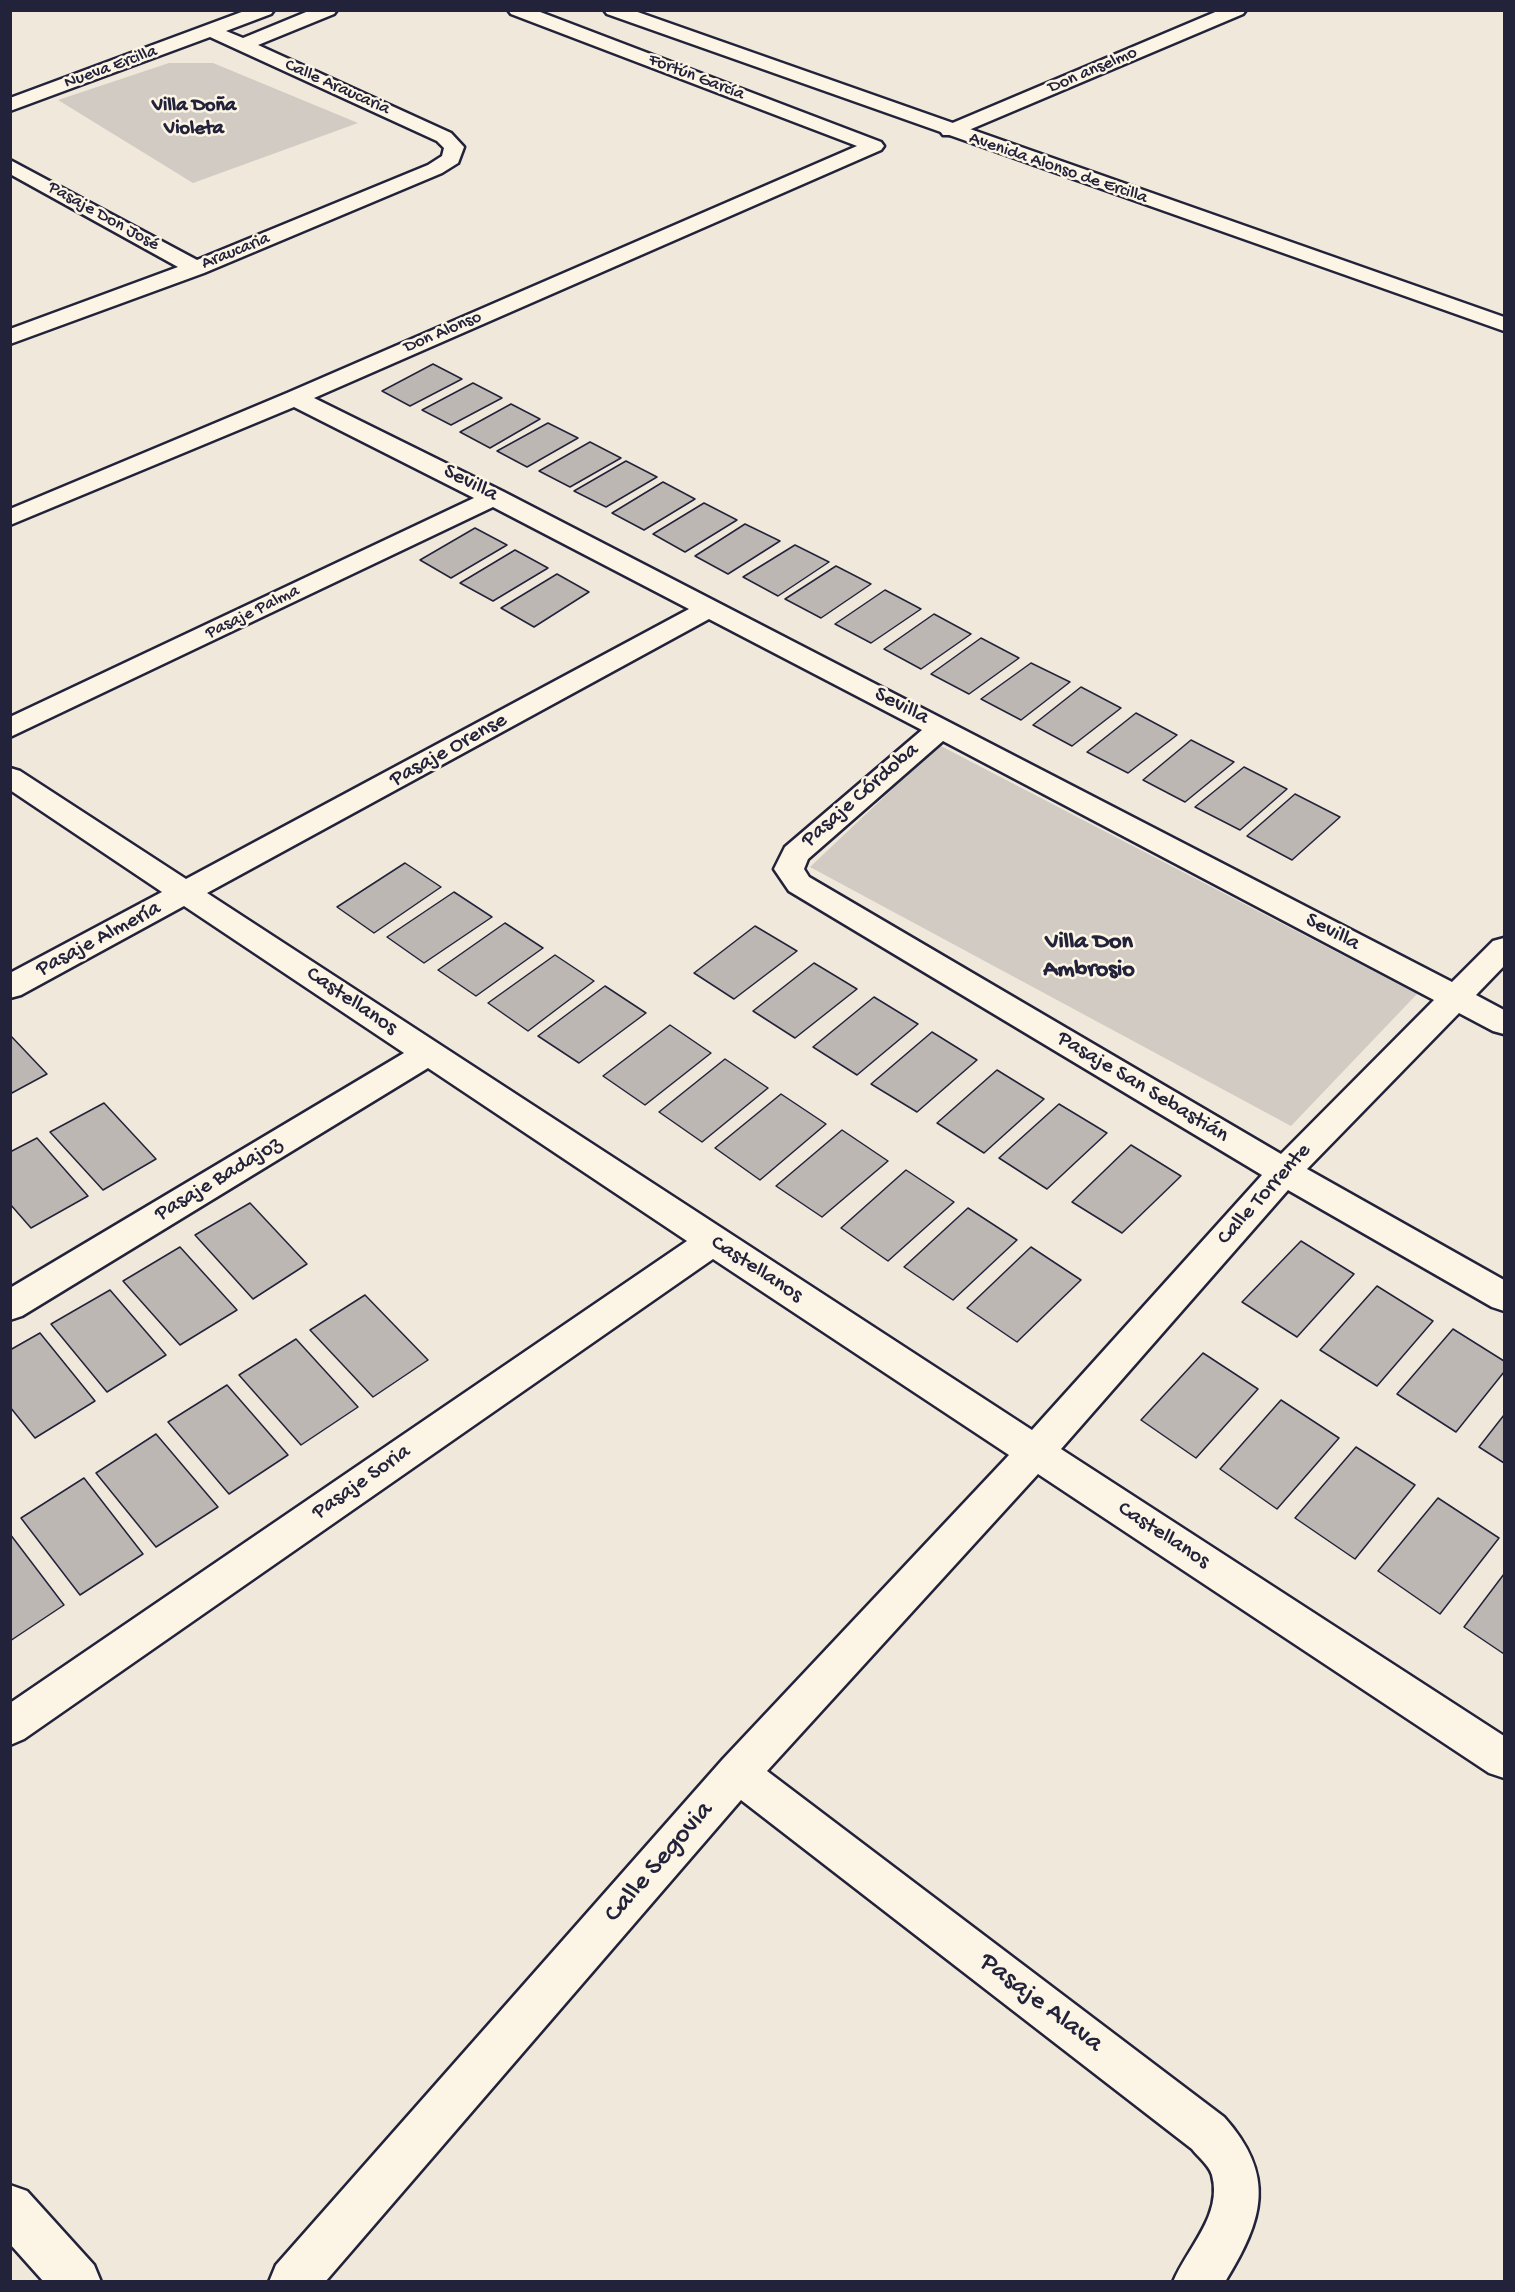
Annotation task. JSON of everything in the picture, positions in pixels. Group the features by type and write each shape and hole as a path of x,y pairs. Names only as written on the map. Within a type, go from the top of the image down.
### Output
{"street":[{"name":"Nueva Ercilla","path":"10,105 265,10"},
{"path":"242,45 328,10"},
{"name":"Fortún García","path":"517,10 874,146"},
{"name":"Avenida Alonso de Ercilla","path":"613,10 950,131 1504,324"},
{"name":"Don anselmo","path":"950,131 1237,10"},
{"name":"Calle Araucaria","path":"212,31 444,137 454,147 454,153"},
{"name":"Don Alonso","path":"10,518 295,398 874,146"},
{"name":"Araucaria","path":"10,337 196,268 435,169 452,159 454,153"},
{"name":"Pasaje Don José","path":"10,166 196,268"},
{"name":"Sevilla","path":"295,398 495,497 710,608 1504,1023"},
{"name":"Pasaje Palma","path":"10,728 495,497"},
{"name":"Pasaje Orense","path":"187,893 710,608"},
{"name":"Pasaje Córdoba","path":"789,869 789,863 795,854 941,728"},
{"name":"Castellanos","path":"10,777 1504,1760"},
{"name":"Pasaje San Sebastián","path":"789,869 799,884 1284,1172 1504,1297"},
{"name":"Pasaje Almería","path":"10,987 187,893"},
{"name":"Calle Torrente","path":"1035,1452 1284,1172 1504,948"},
{"name":"Pasaje Badajoz","path":"10,1306 428,1053"},
{"name":"Pasaje Soria","path":"10,1726 713,1241"},
{"name":"Calle Segovia","path":"293,2282 738,1773 1035,1452"},
{"name":"Pasaje Alava","path":"738,1773 1208,2133 1228,2158 1237,2183 1235,2216 1197,2282"},
{"path":"10,2208 77,2282"}],"shaded area":[{"path":"169,63 213,63 358,123 193,183 58,100"},
{"path":"939,745 1417,994 1291,1126 810,867"}],"building":[{"path":"433,364 462,379 410,406 382,391"},
{"path":"473,383 502,398 451,425 422,410"},
{"path":"511,404 540,419 490,448 460,432"},
{"path":"548,423 578,438 527,467 497,451"},
{"path":"590,442 621,458 570,487 539,471"},
{"path":"626,461 657,477 606,507 574,491"},
{"path":"663,482 695,499 644,530 612,513"},
{"path":"704,503 737,520 685,552 653,534"},
{"path":"745,524 780,541 728,574 695,556"},
{"path":"475,528 507,545 451,578 420,560"},
{"path":"795,545 829,562 778,596 743,577"},
{"path":"515,550 548,568 493,601 460,583"},
{"path":"836,566 871,584 821,618 785,599"},
{"path":"557,574 589,592 534,627 501,608"},
{"path":"885,590 921,609 871,643 835,624"},
{"path":"934,614 971,634 921,669 884,649"},
{"path":"981,638 1019,658 969,694 931,674"},
{"path":"1031,663 1070,682 1021,720 981,699"},
{"path":"1081,687 1121,708 1072,746 1033,725"},
{"path":"1136,713 1177,735 1128,773 1087,752"},
{"path":"1191,740 1234,762 1185,802 1143,780"},
{"path":"1244,767 1287,789 1240,830 1195,807"},
{"path":"1295,794 1340,817 1292,860 1247,836"},
{"path":"405,863 441,887 374,933 337,907"},
{"path":"454,892 492,917 424,963 387,937"},
{"path":"505,923 543,948 476,996 438,970"},
{"path":"755,926 797,951 734,999 694,973"},
{"path":"555,955 594,981 528,1031 488,1003"},
{"path":"814,963 857,989 795,1038 753,1011"},
{"path":"605,986 646,1013 579,1063 538,1036"},
{"path":"874,997 918,1024 857,1075 813,1047"},
{"path":"670,1025 711,1053 645,1105 603,1076"},
{"path":"932,1032 977,1060 917,1112 871,1084"},
{"path":"10,1035 47,1074 10,1094"},
{"path":"725,1059 768,1088 702,1142 659,1112"},
{"path":"997,1070 1044,1099 984,1153 937,1123"},
{"path":"781,1094 826,1124 760,1180 715,1148"},
{"path":"104,1103 156,1159 103,1190 50,1132"},
{"path":"1059,1104 1107,1133 1047,1189 999,1158"},
{"path":"842,1130 888,1161 822,1217 776,1186"},
{"path":"37,1138 88,1196 31,1228 10,1204 10,1152"},
{"path":"1131,1145 1181,1176 1122,1233 1072,1202"},
{"path":"906,1170 954,1202 888,1261 841,1228"},
{"path":"250,1203 307,1264 253,1299 195,1235"},
{"path":"968,1208 1017,1240 953,1300 904,1267"},
{"path":"1301,1241 1354,1274 1297,1337 1242,1302"},
{"path":"180,1247 237,1310 180,1345 123,1281"},
{"path":"1031,1247 1081,1280 1017,1342 967,1308"},
{"path":"1377,1286 1433,1321 1377,1386 1320,1350"},
{"path":"110,1290 166,1355 107,1392 51,1324"},
{"path":"365,1295 428,1360 373,1397 310,1330"},
{"path":"1453,1329 1504,1361 1504,1372 1456,1432 1397,1394"},
{"path":"40,1333 95,1401 35,1438 10,1407 10,1350"},
{"path":"296,1339 358,1407 301,1445 239,1375"},
{"path":"1203,1353 1258,1389 1196,1458 1141,1420"},
{"path":"227,1385 288,1455 229,1494 168,1422"},
{"path":"1281,1400 1339,1438 1277,1509 1220,1469"},
{"path":"1504,1415 1504,1463 1479,1447"},
{"path":"156,1434 218,1507 156,1547 96,1473"},
{"path":"1356,1447 1415,1485 1355,1559 1295,1518"},
{"path":"84,1478 143,1554 80,1595 21,1518"},
{"path":"1438,1498 1499,1538 1440,1614 1378,1571"},
{"path":"10,1534 64,1605 10,1641"},
{"path":"1504,1574 1504,1654 1464,1627"}],"district":[{"name":"Villa Doña Violeta","path":"194,118"},
{"name":"Villa Don Ambrosio","path":"1089,957"}]}
